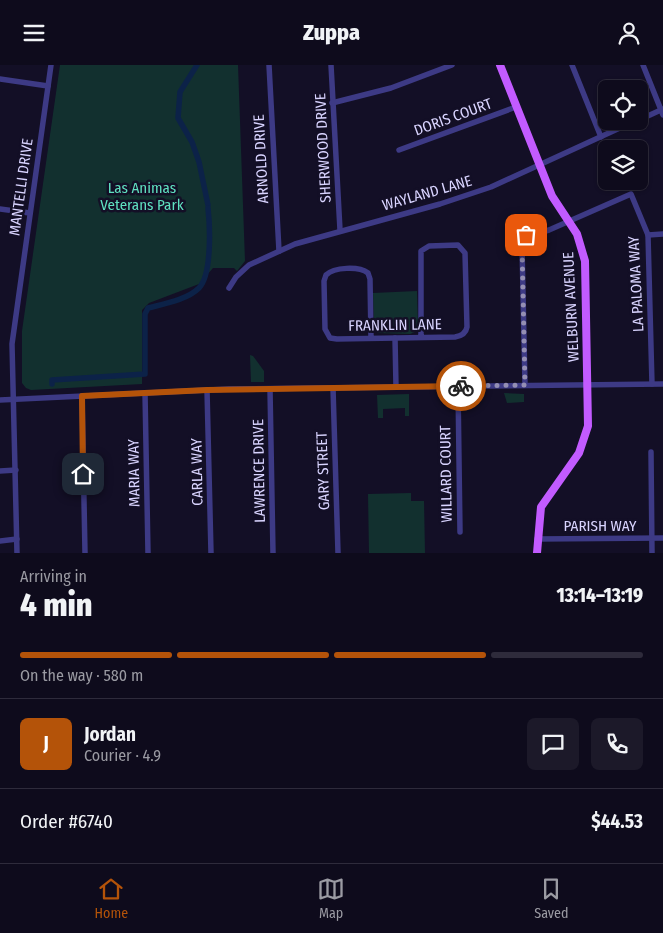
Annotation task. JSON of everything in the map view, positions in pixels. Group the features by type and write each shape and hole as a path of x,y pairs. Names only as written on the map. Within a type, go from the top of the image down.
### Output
{"main road":[{"name":"WELBURN AVENUE","path":"500,65 539,166 558,207 580,240 585,261 588,385 587,433 578,453 541,507 537,553"}],"street":[{"name":"MANTELLI DRIVE","path":"17,553 13,338 51,65"},
{"name":"ARNOLD DRIVE","path":"269,65 278,251"},
{"name":"SHERWOOD DRIVE","path":"331,65 340,230"},
{"path":"332,103 391,88 452,65"},
{"path":"572,65 601,137"},
{"path":"643,65 662,111"},
{"path":"0,79 48,87"},
{"name":"DORIS COURT","path":"399,151 516,107"},
{"name":"WAYLAND LANE","path":"648,117 662,111"},
{"name":"WAYLAND LANE","path":"229,288 236,277 249,265 278,251 340,230 440,204 491,187 617,130"},
{"name":"LA PALOMA WAY","path":"569,221 631,194 648,235 652,384"},
{"path":"0,209 30,213"},
{"path":"525,385 522,242 526,235 549,230 569,221"},
{"path":"648,235 663,234"},
{"name":"FRANKLIN LANE","path":"371,338 370,279 368,273 359,269 334,270 328,273 324,279 324,291 325,329 328,336 337,339 395,338 458,336 463,334 467,327 464,250 455,245 428,246 423,248 420,255 421,337"},
{"path":"395,338 396,387"},
{"path":"0,399 207,390 663,384"},
{"name":"WILLARD COURT","path":"458,386 460,532"},
{"name":"GARY STREET","path":"333,388 338,553"},
{"name":"LAWRENCE DRIVE","path":"270,389 274,553"},
{"name":"CARLA WAY","path":"207,390 211,553"},
{"name":"MARIA WAY","path":"145,393 148,553"},
{"path":"82,396 85,553"},
{"path":"651,452 652,553"},
{"path":"0,471 16,470"},
{"name":"PARISH WAY","path":"538,539 663,538"},
{"path":"0,541 17,539"}],"green space":[{"name":"Las Animas Veterans Park","path":"60,65 238,65 245,261 237,271 234,268 213,268 199,284 149,303 142,310 142,384 31,390 22,383 22,331"},
{"path":"417,291 418,327 415,332 410,334 377,333 374,327 373,293"},
{"path":"250,355 253,356 264,371 264,382 251,382"},
{"path":"504,393 524,394 524,402 507,403"},
{"path":"409,394 409,416 405,416 405,408 383,409 383,418 378,418 377,395"},
{"path":"411,493 411,501 424,501 425,553 369,553 368,494"}],"waterway":[{"path":"197,65 180,92 178,118 192,142 199,162 208,205"},
{"path":"52,384 52,380 145,374 145,314 148,308 188,296 199,288 203,282 209,250 208,208"}],"way so far":[{"path":"461,386 525,385 522,242 526,235"}],"route":[{"path":"83,474 82,396 229,389 461,386"}]}
